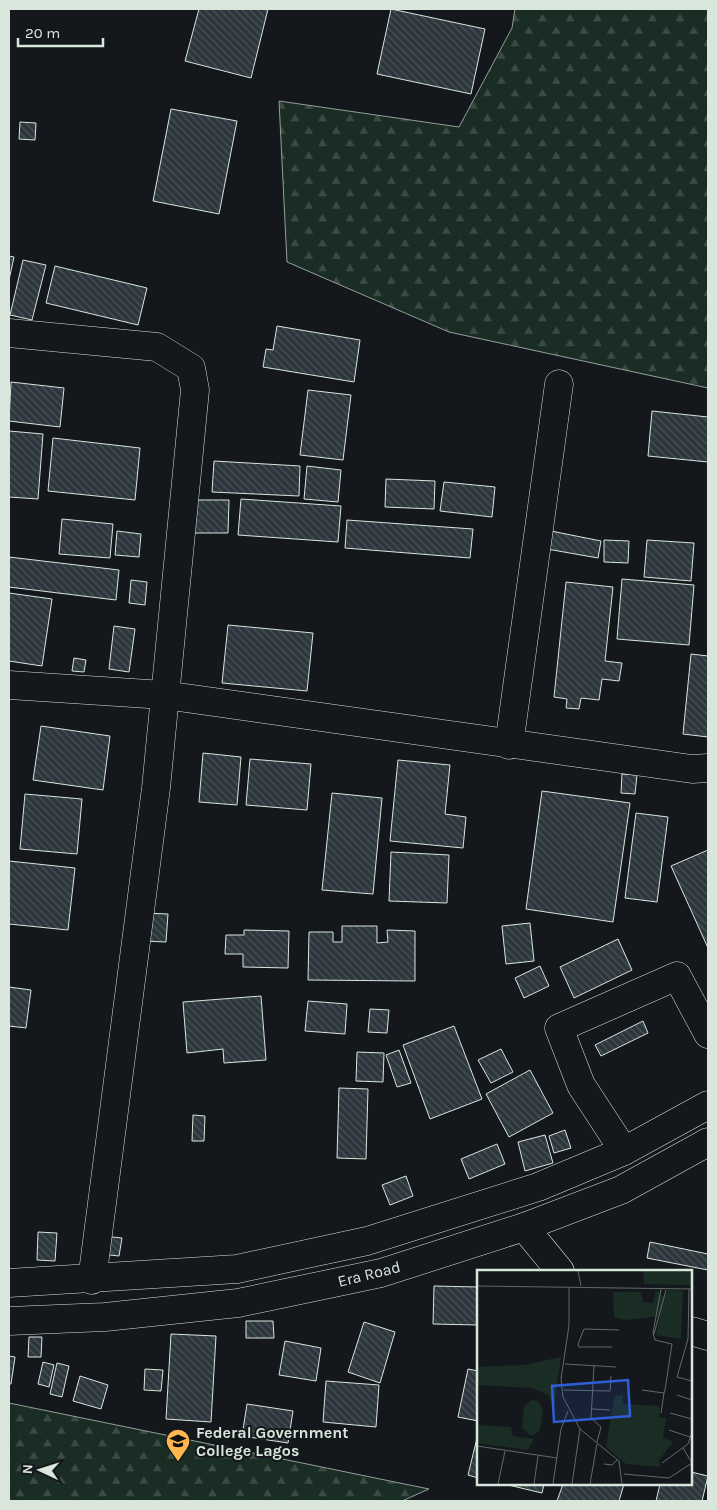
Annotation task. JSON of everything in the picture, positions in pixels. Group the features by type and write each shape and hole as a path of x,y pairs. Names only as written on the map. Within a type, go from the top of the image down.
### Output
{"street":[{"path":"9,333 157,347 190,368 195,390 156,788 92,1280"},
{"path":"509,745 560,384"},
{"path":"9,684 164,695 509,745 692,769 708,768"},
{"path":"624,1151 581,1085 560,1028 677,976 708,1034"},
{"path":"9,1283 92,1280 237,1269 367,1241 538,1187 624,1151 708,1105"},
{"name":"Era Road","path":"9,1321 105,1317 238,1303 381,1273 524,1227 621,1190 708,1142"},
{"path":"524,1227 559,1270"},
{"path":"300,1256 307,1288"},
{"path":"692,1331 708,1336"}],"green space":[{"path":"515,9 708,9 708,388 449,332 287,262 279,101 459,127 512,28"},
{"name":"Federal Government College Lagos","path":"9,1403 429,1489 402,1501 9,1501"}],"building":[{"path":"199,9 268,9 251,78 185,61"},
{"path":"391,9 485,29 471,94 377,74"},
{"path":"171,109 237,121 219,214 153,201"},
{"path":"20,122 36,123 35,140 19,139"},
{"path":"9,256 14,257 9,280"},
{"path":"23,260 46,265 32,320 10,315"},
{"path":"55,266 147,288 138,325 46,303"},
{"path":"277,326 360,340 354,382 263,367 266,349 273,350"},
{"path":"11,382 64,388 60,427 9,421"},
{"path":"308,390 351,395 343,460 300,455"},
{"path":"652,411 708,417 708,462 648,456"},
{"path":"9,431 43,434 38,499 9,497"},
{"path":"53,438 140,448 135,500 48,491"},
{"path":"214,461 300,466 299,496 212,492"},
{"path":"307,466 341,470 338,502 304,499"},
{"path":"386,479 435,481 434,509 385,507"},
{"path":"444,482 495,487 492,517 440,511"},
{"path":"241,499 341,506 338,542 238,535"},
{"path":"191,500 229,500 228,533 189,533"},
{"path":"62,519 113,524 110,558 59,554"},
{"path":"347,520 473,529 470,558 345,548"},
{"path":"117,531 141,534 139,557 115,555"},
{"path":"551,531 601,541 598,558 547,549"},
{"path":"604,540 629,541 628,563 604,562"},
{"path":"647,540 694,543 691,581 644,577"},
{"path":"9,557 119,570 116,600 9,587"},
{"path":"622,579 694,585 689,645 617,639"},
{"path":"131,580 147,582 145,605 129,603"},
{"path":"566,582 613,587 605,661 622,663 619,681 602,679 599,700 581,698 579,709 566,708 567,699 554,697"},
{"path":"9,593 52,599 42,666 9,661"},
{"path":"228,625 313,633 307,691 222,683"},
{"path":"114,626 135,629 129,672 109,669"},
{"path":"691,654 708,656 708,737 683,734"},
{"path":"74,658 86,660 84,672 72,671"},
{"path":"41,726 110,736 103,790 33,780"},
{"path":"203,753 241,757 237,805 199,802"},
{"path":"250,759 311,764 307,810 246,805"},
{"path":"398,760 450,765 445,814 466,817 463,848 390,841"},
{"path":"622,774 637,775 635,794 621,793"},
{"path":"542,791 630,803 613,922 526,909"},
{"path":"332,793 382,798 373,894 322,890"},
{"path":"25,794 82,799 77,854 20,849"},
{"path":"636,813 668,817 657,902 625,898"},
{"path":"708,850 708,948 671,866"},
{"path":"391,852 449,855 447,903 389,901"},
{"path":"9,861 75,868 68,930 9,924"},
{"path":"145,913 168,914 166,942 143,941"},
{"path":"530,923 534,961 506,964 502,926"},
{"path":"342,926 377,926 377,943 388,942 387,930 415,931 415,981 308,980 309,932 333,932 333,942 342,942"},
{"path":"244,930 289,931 288,968 243,967 243,954 225,954 226,935 244,935"},
{"path":"618,939 632,970 574,998 560,967"},
{"path":"540,966 549,986 524,998 515,978"},
{"path":"9,987 31,990 26,1028 9,1026"},
{"path":"261,996 266,1060 224,1063 223,1049 187,1053 183,1002"},
{"path":"308,1001 347,1004 345,1034 305,1031"},
{"path":"370,1009 389,1010 387,1033 368,1032"},
{"path":"643,1021 648,1033 601,1056 595,1045"},
{"path":"454,1026 482,1099 430,1119 403,1045"},
{"path":"501,1049 513,1072 491,1083 478,1060"},
{"path":"399,1050 411,1083 397,1087 386,1055"},
{"path":"357,1052 384,1053 383,1082 356,1081"},
{"path":"530,1070 553,1113 509,1137 486,1094"},
{"path":"339,1088 368,1089 366,1159 337,1158"},
{"path":"193,1115 205,1116 204,1141 192,1141"},
{"path":"565,1130 571,1148 554,1153 549,1136"},
{"path":"545,1135 553,1163 525,1171 518,1142"},
{"path":"497,1144 505,1164 469,1179 461,1159"},
{"path":"406,1176 413,1196 390,1205 382,1185"},
{"path":"38,1232 57,1233 55,1261 37,1260"},
{"path":"103,1236 122,1238 119,1256 101,1254"},
{"path":"650,1242 708,1254 708,1270 647,1258"},
{"path":"434,1286 477,1287 477,1325 433,1324"},
{"path":"246,1321 273,1321 274,1338 246,1338"},
{"path":"364,1322 395,1332 380,1383 348,1372"},
{"path":"171,1334 216,1336 211,1422 166,1419"},
{"path":"29,1337 42,1337 41,1357 28,1357"},
{"path":"285,1341 321,1348 316,1381 279,1375"},
{"path":"9,1356 15,1357 11,1384 9,1384"},
{"path":"43,1362 54,1365 49,1387 38,1384"},
{"path":"57,1363 69,1366 62,1397 50,1394"},
{"path":"145,1369 163,1370 161,1391 144,1390"},
{"path":"468,1369 477,1371 477,1421 458,1417"},
{"path":"80,1376 108,1385 101,1409 73,1401"},
{"path":"326,1381 379,1385 376,1427 323,1422"},
{"path":"247,1404 293,1411 288,1443 242,1436"},
{"path":"477,1438 477,1478 468,1475"},
{"path":"692,1472 708,1476 702,1501 656,1501 660,1485 692,1485"},
{"path":"508,1485 544,1485 542,1493"},
{"path":"563,1485 624,1485 619,1501 557,1501"}],"place":[{"name":"Federal Government College Lagos","path":"178,1462"}]}
